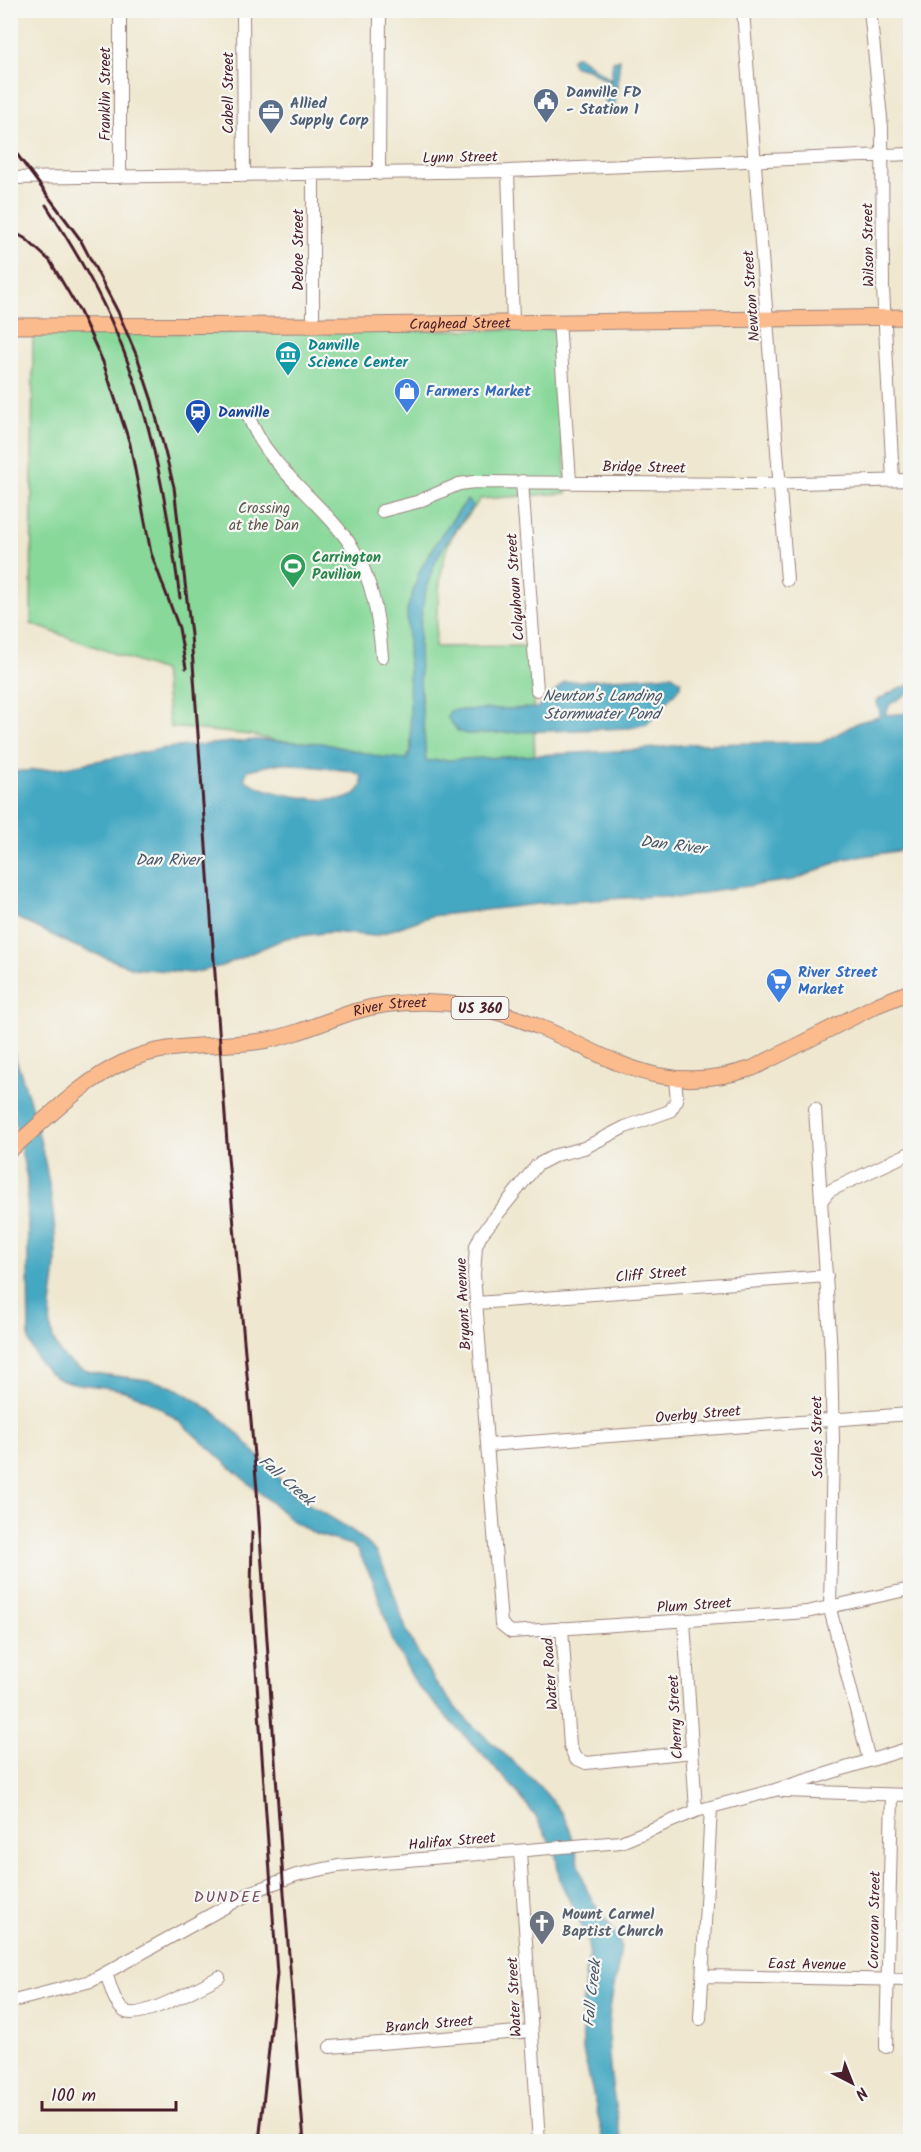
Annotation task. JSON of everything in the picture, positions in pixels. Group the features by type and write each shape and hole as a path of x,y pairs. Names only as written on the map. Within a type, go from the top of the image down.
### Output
{"main road":[{"name":"Craghead Street","path":"10,326 313,325 910,317"},
{"name":"River Street","path":"10,1150 98,1076 145,1054 183,1046 261,1041 356,1012 411,1003 452,1004 500,1013 553,1032 640,1072 675,1080 713,1079 753,1068 877,1005 910,992"}],"street":[{"name":"Franklin Street","path":"120,10 120,177"},
{"name":"Cabell Street","path":"243,10 244,176"},
{"path":"379,174 380,10"},
{"name":"Newton Street","path":"743,10 787,580"},
{"name":"Wilson Street","path":"870,10 882,128 884,317 893,480"},
{"name":"Lynn Street","path":"10,178 313,176 508,171 910,154"},
{"path":"508,171 513,322"},
{"name":"Deboe Street","path":"313,176 313,325"},
{"path":"559,321 570,481"},
{"path":"248,415 263,444 356,553 375,606 382,657"},
{"name":"Bridge Street","path":"382,511 417,502 459,484 522,481 780,483 910,480"},
{"name":"Colquhoun Street","path":"522,481 537,690"},
{"name":"Bryant Avenue","path":"500,1604 474,1275 476,1246 487,1226 509,1203 529,1173 546,1159 584,1148 625,1128 669,1111 677,1100 675,1080"},
{"name":"Scales Street","path":"815,1109 827,1275 832,1419 830,1609 869,1760"},
{"path":"822,1200 829,1191 910,1153"},
{"name":"Cliff Street","path":"477,1303 827,1275"},
{"name":"Overby Street","path":"488,1445 910,1414"},
{"name":"Plum Street","path":"500,1604 501,1623 507,1630 562,1628 830,1609 910,1589"},
{"name":"Cherry Street","path":"684,1621 696,1811"},
{"name":"Water Road","path":"562,1628 572,1753 580,1761 692,1752"},
{"name":"Halifax Street","path":"10,2002 74,1987 106,1973 211,1912 254,1891 296,1875 338,1866 596,1845 634,1839 696,1811 775,1790 910,1748"},
{"path":"775,1790 910,1795"},
{"name":"Corcoran Street","path":"886,2047 892,1795"},
{"path":"700,2019 711,1807"},
{"name":"Water Street","path":"520,1851 539,2142"},
{"path":"106,1973 122,2009 130,2014 146,2012 219,1977"},
{"name":"East Avenue","path":"703,1976 910,1980"},
{"name":"Branch Street","path":"330,2047 531,2031"}],"green space":[{"name":"Crossing at the Dan","path":"554,329 567,493 480,499 455,532 447,547 439,590 435,647 532,646 535,770 343,757 252,735 170,727 163,671 31,624 33,335"}],"water":[{"path":"574,56 578,56 611,80 613,61 620,59 615,104 611,107 605,102 611,83 588,69 574,66 571,60"},
{"name":"Dan River","path":"467,500 473,506 441,551 433,568 421,615 419,663 426,761 636,750 691,744 823,742 859,722 879,717 880,711 876,701 897,689 910,685 910,692 890,704 885,715 910,713 910,849 844,859 794,880 717,890 681,898 654,896 537,904 431,916 375,936 330,932 286,938 222,966 192,973 133,968 75,946 11,915 11,772 60,768 166,748 256,740 322,743 381,757 407,759 411,748 407,610 420,570 441,535","holes":["281,763 351,771 361,775 362,786 350,797 333,800 278,793 244,779 248,770"]},
{"name":"Newton's Landing Stormwater Pond","path":"672,675 681,681 680,687 647,724 630,728 467,734 458,731 447,717 450,711 456,710 537,708 565,682"},
{"name":"Fall Creek","path":"10,1044 36,1123 48,1180 55,1236 56,1263 50,1321 55,1344 70,1363 81,1369 94,1373 149,1380 190,1396 228,1424 289,1489 364,1540 379,1558 406,1629 437,1684 475,1728 532,1779 557,1807 572,1836 587,1890 621,1945 608,2033 611,2080 622,2141 604,2141 583,2051 582,2011 589,1958 588,1939 560,1881 555,1851 534,1814 511,1785 417,1685 393,1642 373,1580 358,1551 351,1545 315,1534 292,1521 191,1431 151,1402 120,1390 60,1379 48,1372 38,1359 29,1341 27,1178 11,1104"}],"railway":[{"path":"10,145 80,239 118,312 138,359 152,401 174,487 191,635 228,1157 257,1490 283,1880 304,2142"},
{"path":"46,205 94,286 111,320 130,368 157,465 180,598"},
{"path":"10,230 26,239 50,261 80,312 103,362 130,444 151,553 179,628 186,668"},
{"path":"252,1532 251,1596 277,1974 259,2142"}],"place":[{"name":"Danville FD - Station 1","path":"546,124"},
{"name":"Allied Supply Corp","path":"271,135"},
{"name":"Danville Science Center","path":"288,377"},
{"name":"Farmers Market","path":"407,414"},
{"name":"Danville","path":"198,435"},
{"name":"Carrington Pavilion","path":"293,589"},
{"name":"River Street Market","path":"779,1004"},
{"name":"Mount Carmel Baptist Church","path":"542,1946"}],"district":[{"name":"DUNDEE","path":"228,1896"}]}
